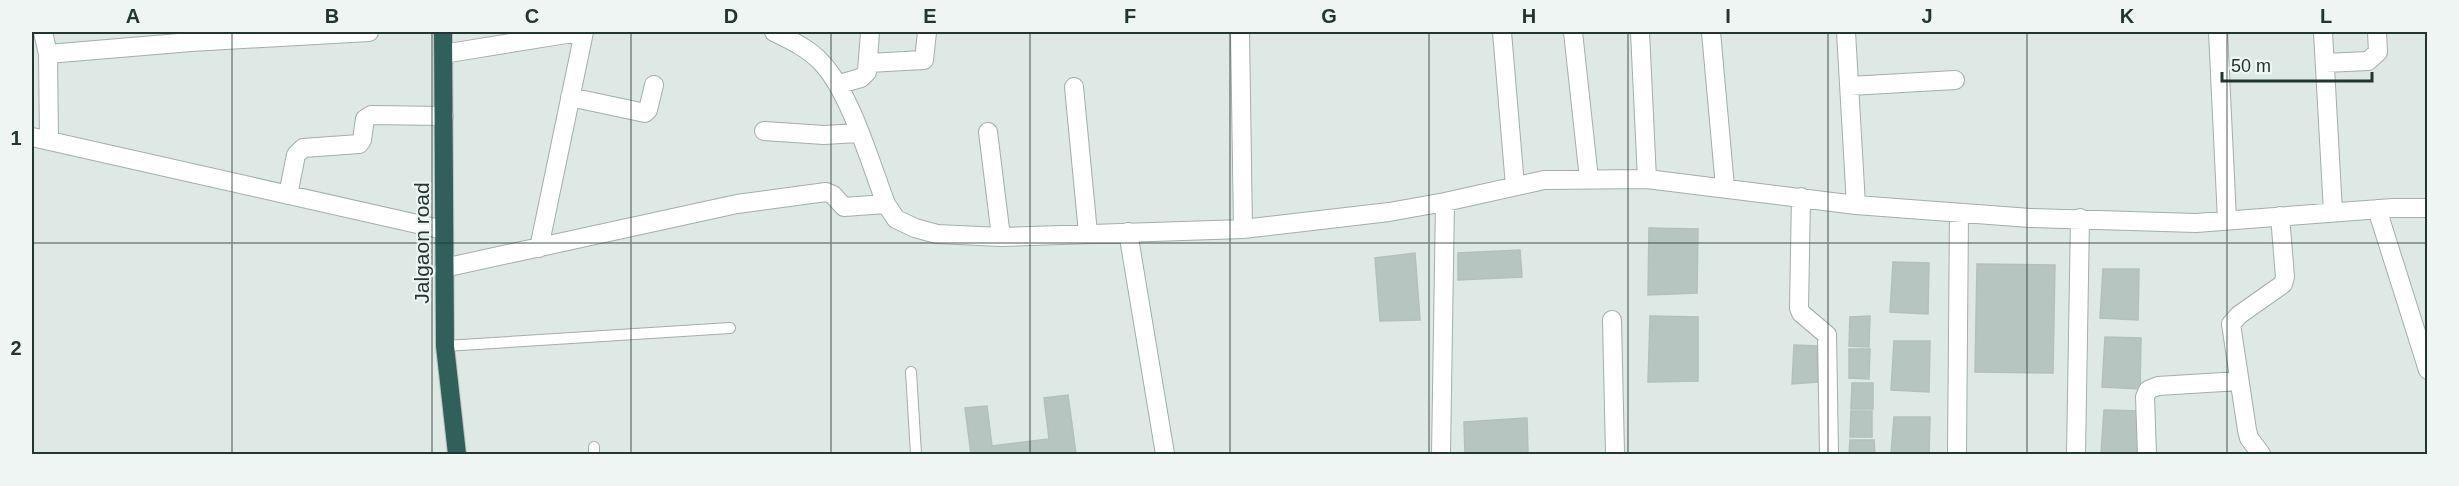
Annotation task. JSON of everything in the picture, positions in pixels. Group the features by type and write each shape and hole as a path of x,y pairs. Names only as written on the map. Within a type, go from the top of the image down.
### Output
{"highway":[{"name":"Jalgaon road","path":"443,32 445,346 457,454"}],"street":[{"path":"43,32 48,54 40,139 444,230"},
{"path":"48,54 191,42 369,32"},
{"path":"443,54 579,32"},
{"path":"539,248 584,32"},
{"path":"774,32 800,46 819,60 839,84 886,204 896,219 915,228 937,234 1001,237 1088,232 1243,229 1389,212 1544,180 1590,179 1647,179 1856,205 2030,218 2196,223 2377,209 2427,208"},
{"path":"839,84 865,75 870,32"},
{"path":"868,63 924,60 927,32"},
{"path":"1240,32 1243,229"},
{"path":"1502,32 1515,186"},
{"path":"1573,32 1590,179"},
{"path":"1640,32 1647,179"},
{"path":"1711,32 1725,187"},
{"path":"1846,32 1856,205"},
{"path":"2218,32 2227,220"},
{"path":"2323,32 2333,212"},
{"path":"2325,63 2368,61 2374,58 2378,52 2377,32"},
{"path":"1850,86 1955,80"},
{"path":"570,97 645,113 648,110 654,85"},
{"path":"1074,87 1088,232"},
{"path":"288,195 296,154 303,148 359,144 362,140 365,119 371,115 444,116"},
{"path":"764,131 824,135 858,133"},
{"path":"988,132 1001,237"},
{"path":"444,268 750,201 826,192 833,195 844,207 886,204"},
{"path":"1801,197 1800,308 1802,313 1824,331 1828,340 1829,454"},
{"path":"1441,454 1445,202"},
{"path":"2377,209 2427,370"},
{"path":"1957,454 1959,213"},
{"path":"2261,454 2249,438 2231,324 2239,315 2283,284 2285,277 2280,216"},
{"path":"2076,454 2080,218"},
{"path":"1128,232 1165,454"},
{"path":"1612,320 1616,454"},
{"path":"2147,454 2145,397 2148,390 2158,386 2239,381"},
{"path":"2239,454 2261,454"}],"lane":[{"path":"445,346 730,328"},
{"path":"911,372 916,454"}],"building":[{"path":"1649,228 1698,229 1697,293 1648,295"},
{"path":"1520,250 1522,277 1458,280 1458,253"},
{"path":"1415,253 1420,320 1380,321 1375,258"},
{"path":"1893,262 1929,263 1928,314 1890,312"},
{"path":"1977,264 2055,265 2053,373 1975,372"},
{"path":"2103,269 2139,269 2138,320 2100,318"},
{"path":"1650,316 1698,317 1698,381 1648,382"},
{"path":"1870,316 1869,347 1849,346 1850,317"},
{"path":"2105,337 2141,338 2140,389 2102,387"},
{"path":"1894,341 1930,341 1929,392 1891,390"},
{"path":"1794,345 1817,346 1818,382 1792,384"},
{"path":"1849,349 1870,349 1869,379 1849,378"},
{"path":"1852,383 1873,383 1873,409 1851,409"},
{"path":"1068,395 1076,454 971,454 965,408 987,406 992,446 1049,439 1044,398"},
{"path":"2104,410 2140,411 2138,454 2101,454"},
{"path":"1851,411 1872,411 1872,437 1850,437"},
{"path":"1894,417 1930,417 1929,454 1891,454"},
{"path":"1527,418 1528,454 1465,454 1464,422"},
{"path":"1850,440 1874,440 1875,454 1849,454"}]}
